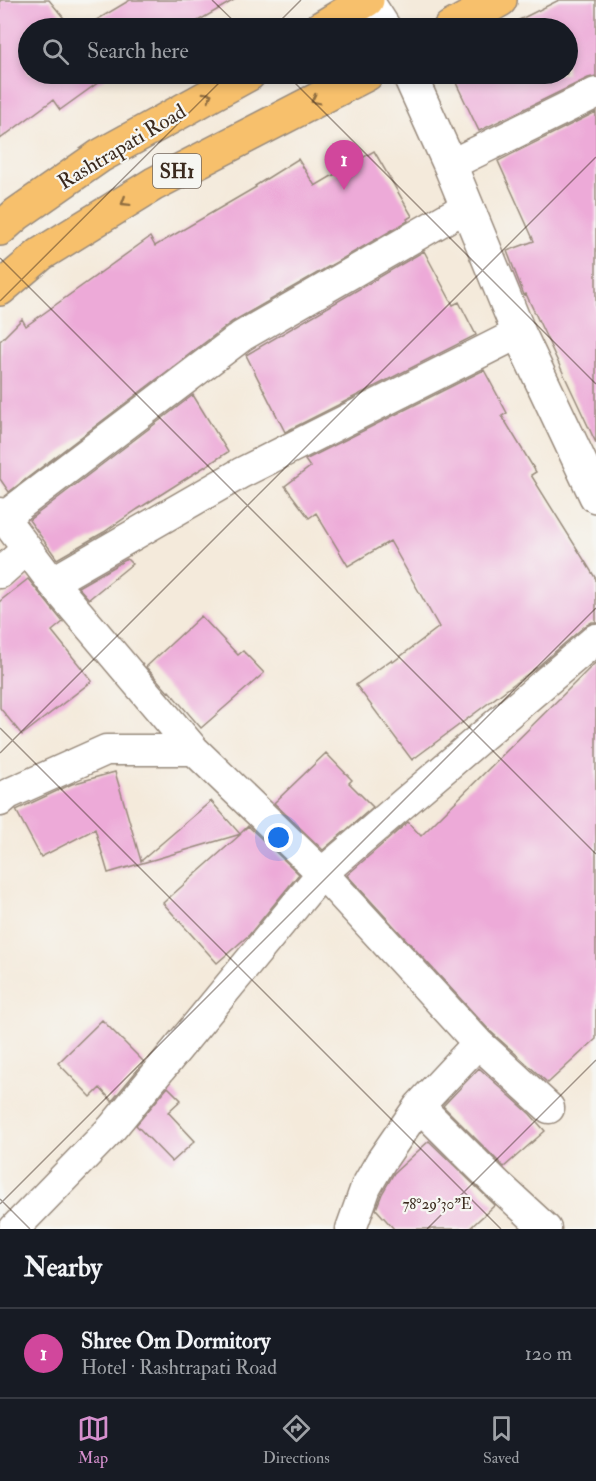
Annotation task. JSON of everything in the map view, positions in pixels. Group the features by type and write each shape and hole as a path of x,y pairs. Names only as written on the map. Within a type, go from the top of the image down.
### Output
{"main road":[{"path":"337,18 366,0"},
{"path":"468,18 500,0"},
{"name":"Rashtrapati Road","path":"0,229 16,214 100,156 231,84"},
{"name":"SH1","path":"0,289 40,254 154,184 348,84"}],"street":[{"path":"366,0 378,18"},
{"path":"414,84 450,165 519,333 596,496"},
{"path":"450,165 596,93"},
{"path":"466,207 242,336 2,515 52,582 194,750 322,873 478,1043 549,1108"},
{"path":"52,582 241,473 519,333"},
{"path":"0,573 27,549"},
{"path":"14,1229 112,1128 322,873 596,639"},
{"path":"0,801 8,794 106,750 194,750"},
{"path":"351,1229 366,1187 381,1161 419,1107 478,1043"},
{"path":"419,1107 546,1229"}],"building":[{"path":"0,0 49,0 64,18 18,18 18,84 96,84 60,110 53,100 0,139"},
{"path":"130,0 234,0 203,18 100,18"},
{"path":"559,0 596,0 596,76 578,83 578,18 523,18"},
{"path":"457,84 576,84 479,131"},
{"path":"596,112 596,443 526,294 524,295 507,251 534,241 498,161"},
{"path":"374,151 412,216 407,219 408,221 232,322 9,492 0,479 0,341 22,319 26,326 150,237 155,246 256,187 298,159 315,186"},
{"path":"424,251 453,305 459,302 476,335 285,432 246,355"},
{"path":"484,370 507,413 502,416 536,472 531,475 596,579 596,622 585,626 537,667 412,760 356,685 391,660 393,662 439,627 390,541 348,566 316,513 309,518 285,486 310,467 305,460"},
{"path":"193,395 228,452 104,532 57,559 29,520"},
{"path":"127,559 132,564 89,599 78,587"},
{"path":"28,579 63,622 52,631 92,681 22,735 0,708 0,601"},
{"path":"201,616 238,655 243,651 264,673 201,728 146,667"},
{"path":"596,662 596,1039 548,1083 490,1031 347,875 408,822 421,836"},
{"path":"326,753 352,780 349,783 373,807 323,850 274,803"},
{"path":"115,772 141,861 211,801 240,834 248,826 299,874 249,935 217,963 163,903 241,834 108,873 95,829 41,857 16,810 72,784"},
{"path":"102,1020 144,1062 112,1101 100,1088 91,1097 58,1063"},
{"path":"479,1068 530,1114 545,1131 504,1167 443,1106"},
{"path":"168,1087 181,1100 168,1112 195,1141 172,1162 136,1125"},
{"path":"429,1141 495,1205 469,1229 394,1229 376,1209 394,1173"}],"place":[{"name":"Shree Om Dormitory","path":"344,190"}]}
